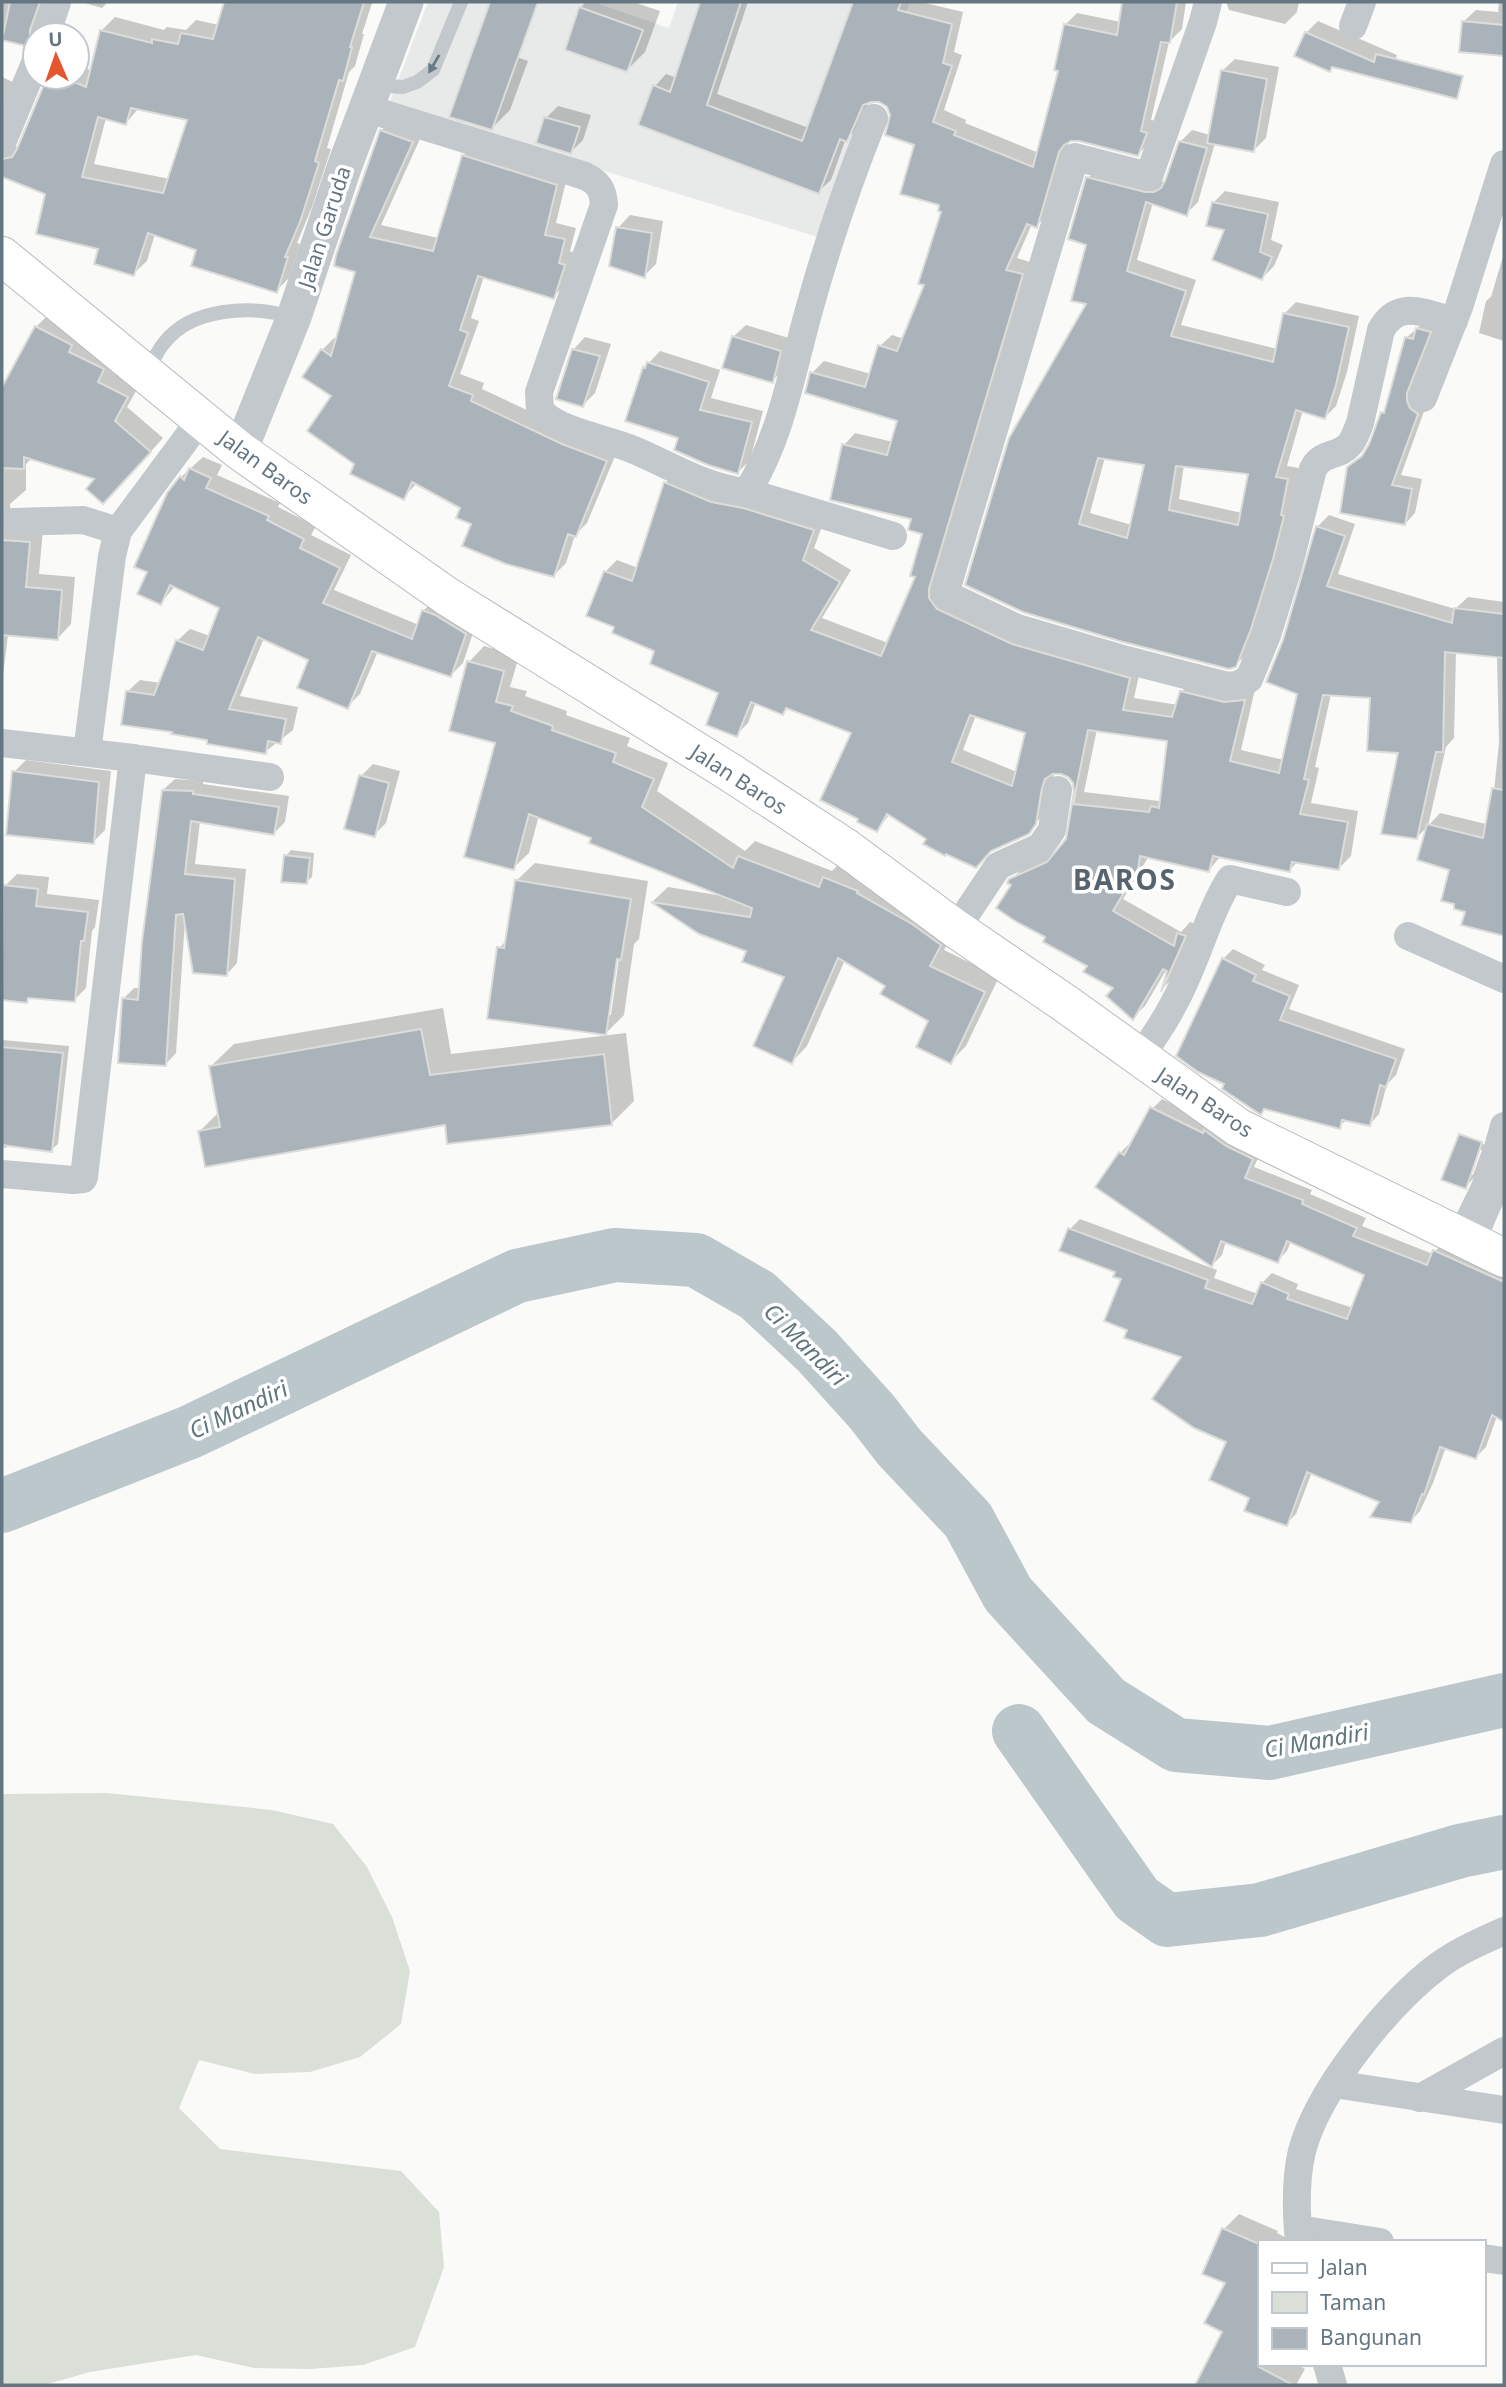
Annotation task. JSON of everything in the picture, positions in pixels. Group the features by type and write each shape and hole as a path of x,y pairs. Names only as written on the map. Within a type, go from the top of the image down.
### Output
{"main road":[{"name":"Jalan Baros","path":"2,256 240,451 448,597 728,771 846,848 956,929 1240,1128 1481,1247"}],"street":[{"path":"51,21 57,2"},
{"name":"Jalan Garuda","path":"240,451 294,317 370,94 406,2"},
{"path":"1206,12 1149,176 1075,157 945,594 1017,628 1228,686 1244,682 1252,674 1267,635 1289,564 1313,469 1321,457 1340,452 1350,444 1360,423 1381,330 1389,317 1399,310 1413,310 1454,321"},
{"path":"2,143 23,91"},
{"path":"370,94 585,176 596,182 604,193 604,205 539,392 540,410 545,416 705,481 893,537"},
{"path":"747,492 761,471 774,438 812,298 846,192 874,118"},
{"path":"1423,398 1454,321 1504,164"},
{"path":"88,752 112,556 118,531 201,419"},
{"path":"13,522 83,520 118,531"},
{"path":"2,743 270,777"},
{"path":"2,1174 73,1180 84,1177 133,758"},
{"path":"956,929 999,866 1040,847 1052,830 1058,790"},
{"path":"1139,1058 1166,1021 1221,893 1230,879 1287,892"},
{"path":"1408,936 1504,979"},
{"path":"1481,1247 1490,1177 1504,1126"},
{"path":"1357,2240 1299,2235 1296,2211 1302,2151 1317,2113 1334,2084 1402,1998 1438,1966 1504,1930"},
{"path":"1420,2098 1504,2051"},
{"path":"1334,2084 1504,2109"},
{"path":"1485,2258 1504,2261"},
{"path":"1327,2366 1332,2385"}],"lane":[{"path":"370,94 388,86 403,87 417,82 433,70 461,2"},
{"path":"146,374 164,342 186,323 218,313 242,310 269,310 294,317"},
{"path":"1481,1247 1504,1184"}],"shaded area":[{"path":"428,2 593,2 669,28 678,2 910,2 824,239 389,104"}],"green space":[{"path":"107,1793 272,1810 333,1824 367,1867 392,1917 410,1971 401,2024 360,2057 310,2072 255,2074 199,2060 179,2108 220,2149 401,2171 439,2212 444,2267 415,2347 363,2365 310,2369 254,2368 196,2355 90,2372 44,2385 2,2385 2,1794"}],"building":[{"path":"10,2 40,2 33,21 21,21 21,45 2,40"},
{"path":"224,2 364,2 343,81 339,80 315,161 319,163 300,222 285,257 288,257 277,293 191,266 196,250 148,233 134,276 94,264 98,249 36,234 45,194 2,177 2,159 12,157 17,149 41,91 91,91 91,67 100,30 152,43 152,39 178,44 181,33 213,39","holes":["131,108 187,120 163,193 82,177 98,117 126,125"]},
{"path":"490,2 538,2 492,130 449,117"},
{"path":"700,2 741,2 707,105 802,141 853,2 901,2 898,10 952,24 943,63 952,66 933,122 956,131 954,135 1033,167 1058,71 1054,70 1064,24 1117,35 1122,2 1177,2 1170,43 1161,42 1141,131 1147,133 1138,156 1079,141 1064,145 1059,152 1037,228 1027,224 1006,270 1023,274 929,589 929,598 937,609 1012,644 1130,678 1123,710 1172,717 1180,691 1224,702 1245,700 1230,761 1279,773 1297,694 1266,682 1283,640 1316,526 1345,536 1327,586 1452,623 1454,608 1504,614 1504,658 1445,652 1443,752 1436,752 1417,839 1381,834 1398,753 1367,751 1370,698 1323,695 1304,779 1309,780 1300,814 1348,822 1339,870 1292,862 1290,872 1213,856 1209,872 1140,856 1138,869 1113,911 1174,946 1177,933 1186,936 1161,992 1167,971 1163,969 1133,1020 1106,996 1113,988 1083,972 1087,966 1043,942 1045,937 996,908 1011,885 1007,883 1009,879 1047,862 1066,839 1074,792 1073,783 1068,777 1053,774 1045,779 1036,824 1029,834 991,851 976,868 923,844 926,839 887,814 877,832 820,800 851,733 786,708 783,715 751,702 737,737 706,725 718,693 650,664 654,651 612,633 614,627 586,616 604,571 632,581 664,482 711,502 743,508 814,530 803,560 840,582 811,630 881,656 915,577 910,576 922,534 908,530 911,519 830,500 842,444 887,455 897,421 805,393 810,372 865,387 878,345 897,351 924,285 918,284 941,212 938,211 939,205 900,194 914,145 885,135 890,115 887,107 879,102 863,105 847,142 840,139 819,194 638,125 653,85 670,92","holes":["970,715 1025,733 1012,786 952,762","1088,730 1167,741 1159,808 1151,806 1149,812 1073,804"]},
{"path":"579,7 643,30 627,72 565,50"},
{"path":"1462,21 1504,25 1504,56 1459,52"},
{"path":"1305,32 1374,62 1376,54 1463,76 1457,99 1332,67 1330,72 1294,56"},
{"path":"1221,70 1267,79 1254,152 1207,143"},
{"path":"544,117 580,127 571,154 536,143"},
{"path":"380,130 413,142 370,237 433,251 462,155 557,185 545,235 565,239 559,263 565,265 554,299 478,276 460,330 468,333 449,386 473,395 471,401 562,444 607,461 576,537 568,534 554,577 506,564 462,546 471,524 456,518 460,508 412,482 404,500 350,474 354,464 307,431 331,396 302,377 321,349 331,356 355,272 334,266 336,255"},
{"path":"1179,141 1207,148 1187,216 1146,202 1127,271 1186,291 1171,336 1273,362 1283,313 1349,327 1325,419 1296,410 1276,477 1288,479 1281,515 1284,516 1273,559 1236,667 1229,669 1123,642 1023,612 965,585 1009,438 1086,304 1071,301 1086,245 1068,239 1086,177 1145,192 1154,192 1161,188","holes":["1098,458 1144,465 1127,538 1079,524","1176,466 1248,474 1238,525 1169,510"]},
{"path":"1212,202 1268,214 1260,252 1272,257 1262,280 1212,260 1224,230 1206,226"},
{"path":"616,227 652,233 645,278 609,266"},
{"path":"35,326 72,345 69,352 104,369 98,382 128,397 115,421 151,452 103,504 86,489 94,479 24,457 24,469 2,468 2,387"},
{"path":"1416,328 1431,332 1407,393 1410,408 1418,414 1392,485 1412,489 1405,525 1340,513 1347,467 1362,456 1369,444 1381,412 1384,413 1405,337 1413,339"},
{"path":"732,336 781,351 773,383 722,368"},
{"path":"572,349 600,356 583,407 556,399"},
{"path":"647,362 709,382 700,410 752,422 738,474 708,465 674,450 678,438 625,421"},
{"path":"189,468 211,478 206,488 269,516 267,520 304,539 300,548 340,568 323,603 412,639 422,610 466,634 451,677 372,651 348,709 297,688 308,660 258,637 229,709 286,719 281,744 268,741 266,754 207,744 207,740 171,734 172,732 121,725 126,691 154,695 176,640 203,650 219,608 170,585 161,605 137,594 147,572 134,567 167,493 180,476 184,480"},
{"path":"2,540 30,542 26,587 62,590 58,640 2,635"},
{"path":"467,661 504,671 496,702 513,706 511,711 553,726 552,730 616,753 613,762 654,779 642,807 733,868 738,856 819,887 823,877 858,891 857,893 912,924 941,945 930,966 985,992 951,1064 916,1047 928,1021 880,994 885,986 838,958 792,1064 753,1046 784,977 742,962 746,951 699,934 651,902 750,917 752,908 589,843 591,838 529,814 514,870 464,857 495,743 449,731"},
{"path":"12,771 99,782 94,844 6,835"},
{"path":"359,775 389,783 375,837 344,829"},
{"path":"1492,788 1504,790 1504,936 1461,925 1465,912 1454,909 1454,904 1441,901 1449,870 1417,860 1427,824 1483,838"},
{"path":"162,790 193,791 193,794 279,807 274,835 191,821 185,874 235,879 227,976 193,973 183,914 176,915 166,1066 118,1063 122,998 138,1000 142,941"},
{"path":"284,855 310,858 307,884 281,882"},
{"path":"515,880 631,899 621,960 617,959 606,1035 487,1019 497,947 504,948"},
{"path":"3,885 38,889 36,906 88,912 84,941 81,941 75,1002 28,998 27,1003 2,1000"},
{"path":"1222,958 1256,975 1253,981 1290,996 1280,1020 1396,1059 1386,1087 1380,1085 1370,1126 1342,1120 1340,1129 1264,1109 1261,1115 1222,1089 1224,1084 1198,1072 1176,1056"},
{"path":"421,1029 430,1075 604,1054 612,1125 447,1144 445,1125 205,1167 198,1131 220,1127 209,1066"},
{"path":"2,1047 63,1053 52,1152 2,1145"},
{"path":"1150,1107 1203,1133 1204,1130 1226,1146 1253,1159 1245,1178 1303,1200 1302,1204 1357,1228 1353,1236 1427,1265 1433,1250 1504,1282 1504,1422 1492,1415 1476,1459 1440,1447 1424,1495 1422,1494 1411,1523 1370,1517 1379,1502 1307,1472 1287,1526 1244,1511 1249,1498 1209,1480 1226,1442 1194,1428 1152,1399 1181,1357 1124,1338 1127,1330 1104,1321 1121,1279 1113,1277 1115,1272 1059,1251 1068,1228 1208,1280 1205,1288 1252,1304 1261,1282 1289,1294 1287,1299 1347,1319 1364,1275 1287,1241 1278,1263 1221,1241 1212,1267 1095,1187 1119,1152 1124,1155"},
{"path":"1459,1134 1482,1142 1466,1189 1441,1180"},
{"path":"1222,2228 1258,2244 1258,2366 1293,2385 1195,2385 1222,2332 1204,2323 1225,2283 1202,2274"}],"waterway":[{"name":"Ci Mandiri","path":"2,1506 190,1432 517,1276 615,1255 696,1260 757,1295 817,1351 872,1412 899,1447 968,1520 1008,1594 1106,1701 1176,1745 1270,1753 1504,1700"},
{"path":"1019,1731 1137,1899 1167,1920 1260,1910 1460,1851 1504,1842"}],"district":[{"name":"BAROS","path":"1125,879"}]}
